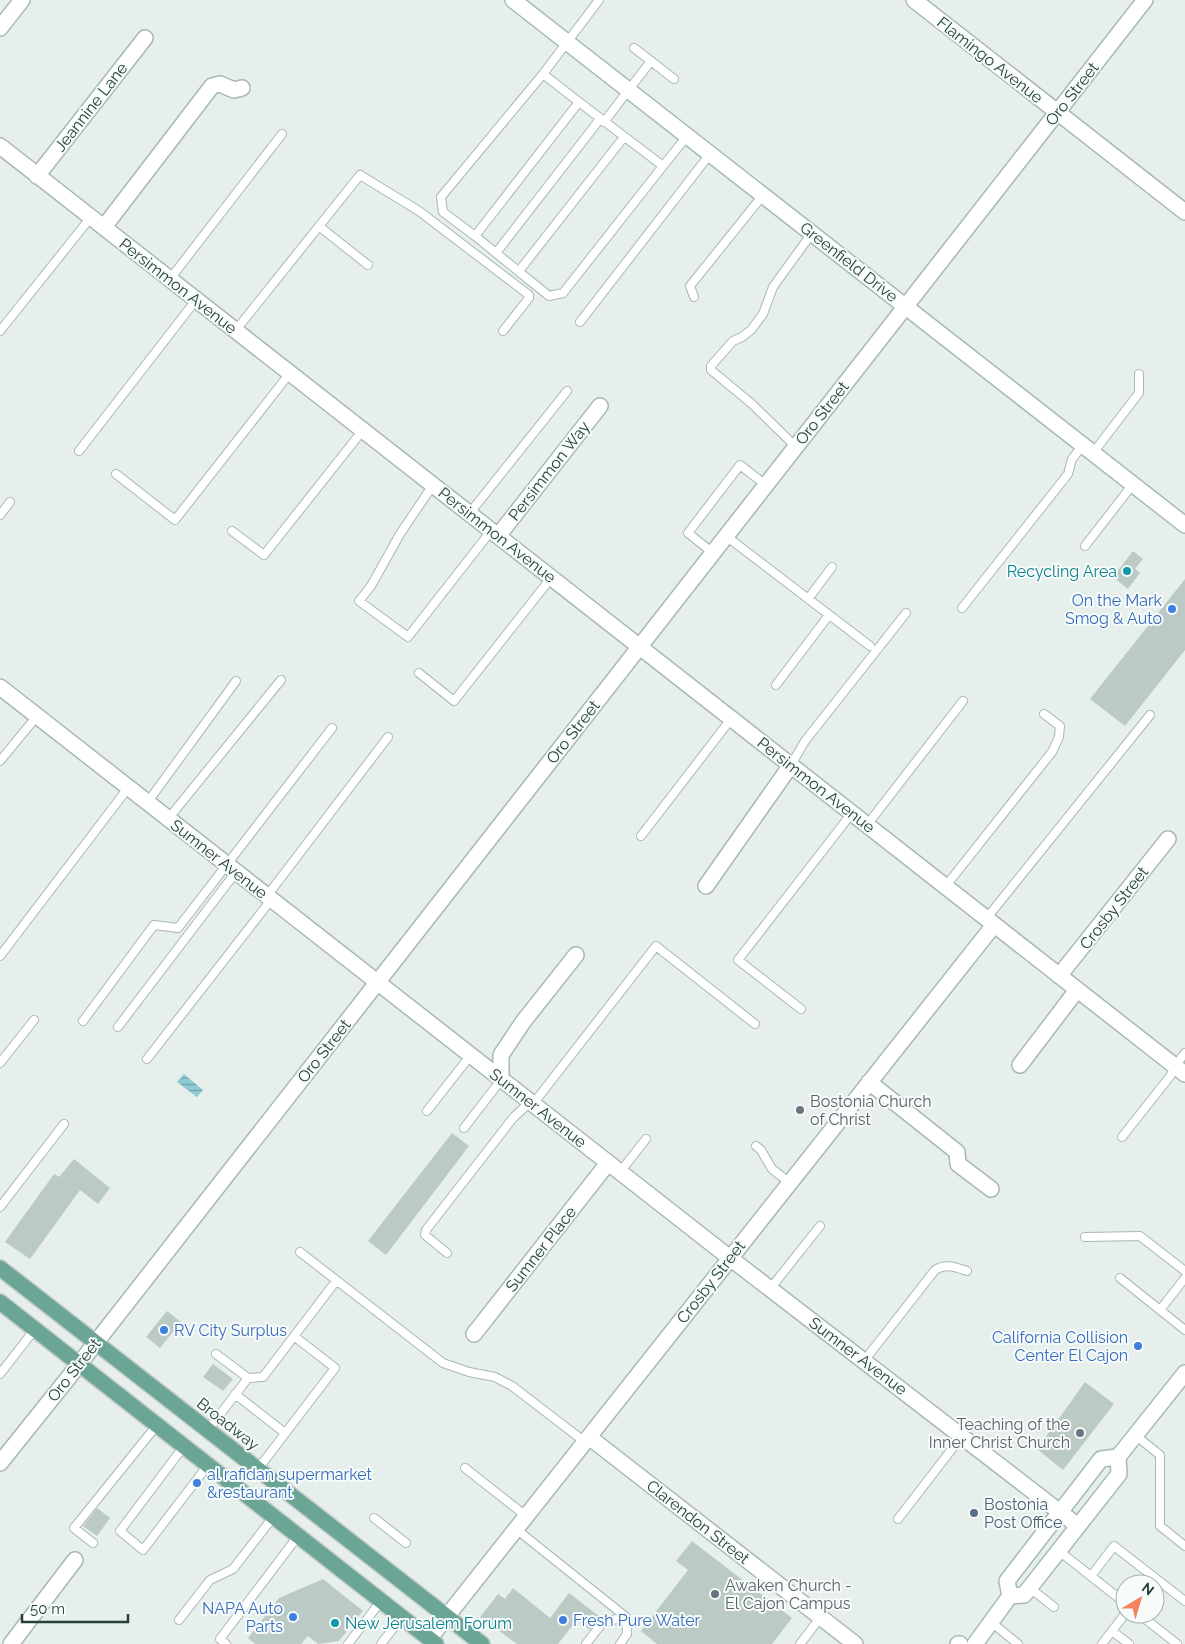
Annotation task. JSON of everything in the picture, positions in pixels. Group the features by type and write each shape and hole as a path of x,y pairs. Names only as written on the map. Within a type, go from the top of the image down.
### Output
{"main road":[{"name":"Broadway","path":"0,1268 482,1644"},
{"path":"0,1302 433,1641"}],"street":[{"path":"0,28 22,0"},
{"name":"Greenfield Drive","path":"512,0 1185,525"},
{"name":"Flamingo Avenue","path":"914,0 1185,212"},
{"name":"Oro Street","path":"0,1463 80,1364 1145,0"},
{"name":"Jeannine Lane","path":"37,176 145,38"},
{"path":"104,228 212,86 220,84 234,90 242,88"},
{"name":"Persimmon Avenue","path":"0,146 1059,976"},
{"name":"Persimmon Way","path":"494,534 600,406"},
{"name":"Sumner Avenue","path":"0,687 470,1056 1078,1526"},
{"path":"706,886 791,765"},
{"name":"Crosby Street","path":"1059,976 1168,839"},
{"name":"Crosby Street","path":"433,1641 447,1617 869,1082 990,922"},
{"path":"502,1080 501,1056 523,1022 576,954"},
{"path":"1059,976 1180,1070"},
{"path":"1020,1065 1077,990"},
{"path":"869,1082 957,1152 958,1164 991,1189"},
{"name":"Sumner Place","path":"474,1334 614,1168"},
{"path":"1010,1596 1024,1596 1032,1586 1119,1474 1118,1457 1185,1373"},
{"name":"Clarendon Street","path":"587,1440 855,1644"},
{"path":"1010,1596 1006,1581 1101,1460 1118,1457"},
{"path":"1032,1586 1040,1558 1057,1537 1060,1512"},
{"path":"11,1644 75,1560"},
{"path":"975,1644 1010,1596"}],"lane":[{"path":"599,0 543,74 441,197 443,212 549,296 563,294 687,136"},
{"path":"634,48 674,79"},
{"path":"496,253 602,120 629,91 651,61"},
{"path":"543,74 663,166"},
{"path":"475,236 579,102"},
{"path":"170,279 282,134"},
{"path":"519,271 624,137"},
{"path":"580,322 710,154"},
{"path":"236,330 320,227 360,174 420,211 530,294 529,298 503,331"},
{"path":"694,297 690,286 763,195"},
{"path":"0,330 91,218"},
{"path":"320,227 368,265"},
{"path":"796,447 752,404 711,370 712,366 733,341 751,330 763,314 773,287 812,233"},
{"path":"79,451 196,300"},
{"path":"116,474 175,520 290,373"},
{"path":"962,608 1068,474 1072,460 1088,449 1139,393 1139,374"},
{"path":"469,514 567,391"},
{"path":"232,531 264,556 363,430"},
{"path":"713,553 688,533 740,465 766,485"},
{"path":"433,484 400,534 371,586 359,601 408,637 494,534"},
{"path":"1085,546 1133,484"},
{"path":"0,515 10,502"},
{"path":"726,536 870,646"},
{"path":"808,599 832,567"},
{"path":"419,673 454,701 552,578"},
{"path":"791,765 805,741 906,612"},
{"path":"776,685 829,615"},
{"path":"168,819 281,680"},
{"path":"147,803 236,681"},
{"path":"867,825 963,701"},
{"path":"945,887 1052,752 1059,737 1060,726 1044,714"},
{"path":"990,922 1150,715"},
{"path":"0,762 37,716"},
{"path":"641,836 731,719"},
{"path":"118,1026 332,728"},
{"path":"147,1059 388,737"},
{"path":"0,956 128,788"},
{"path":"801,1009 738,960 852,813"},
{"path":"83,1022 154,925 178,928 231,868"},
{"path":"447,1253 425,1235 426,1230 513,1118 531,1103 656,946 754,1024"},
{"path":"0,1063 34,1020"},
{"path":"1122,1137 1171,1075 1180,1070 1185,1053"},
{"path":"427,1111 470,1056"},
{"path":"464,1128 502,1080"},
{"path":"0,1207 64,1124"},
{"path":"614,1168 646,1139"},
{"path":"756,1146 761,1150 772,1169 790,1183"},
{"path":"770,1289 820,1226"},
{"path":"1085,1237 1140,1236 1185,1271"},
{"path":"300,1252 443,1363 469,1372 495,1377 512,1386 587,1440"},
{"path":"864,1361 935,1270 941,1266 951,1266 967,1271"},
{"path":"1120,1278 1185,1330"},
{"path":"1160,1310 1185,1278"},
{"path":"216,1354 248,1378 263,1377 336,1281"},
{"path":"0,1374 34,1328"},
{"path":"258,1469 335,1368 294,1336"},
{"path":"208,1430 248,1378"},
{"path":"235,1394 285,1434"},
{"path":"93,1543 74,1528 157,1425"},
{"path":"1135,1435 1160,1454 1160,1526 1185,1546"},
{"path":"898,1519 962,1436"},
{"path":"184,1446 120,1532 143,1550 208,1465"},
{"path":"465,1468 526,1516"},
{"path":"179,1620 210,1580 233,1569 274,1516"},
{"path":"374,1518 406,1543"},
{"path":"516,1530 626,1617 627,1634 620,1644"},
{"path":"226,1644 220,1639 298,1536"},
{"path":"1091,1576 1114,1546 1185,1601"},
{"path":"1059,1551 1115,1595"},
{"path":"1032,1586 1054,1607"},
{"path":"348,1644 381,1601"},
{"path":"381,1644 402,1617"},
{"path":"586,1644 603,1622 626,1617"},
{"path":"800,1644 820,1618"},
{"path":"991,1622 1018,1644"},
{"path":"1102,1644 1117,1624"},
{"path":"1151,1624 1176,1644"},
{"path":"1112,1631 1129,1644"}],"water":[{"path":"184,1074 203,1090 197,1097 177,1082"}],"building":[{"name":"Recycling Area","path":"1133,551 1143,559 1135,569 1140,573 1128,589 1113,577"},
{"path":"1185,579 1185,650 1125,726 1090,699"},
{"path":"452,1133 469,1146 386,1255 368,1241"},
{"path":"74,1159 110,1188 98,1204 80,1190 30,1259 5,1242 54,1174 59,1177"},
{"name":"RV City Surplus","path":"167,1311 181,1322 160,1348 146,1337"},
{"path":"213,1364 233,1379 223,1391 203,1377"},
{"path":"1085,1382 1114,1404 1063,1470 1037,1449"},
{"path":"97,1508 110,1518 97,1536 83,1526"},
{"name":"Awaken Church - El Cajon Campus","path":"692,1541 792,1618 772,1644 657,1644 641,1631 688,1570 676,1561"},
{"name":"NAPA Auto Parts","path":"323,1579 363,1611 339,1641 318,1644 308,1636 301,1644 255,1644 248,1638 279,1598"},
{"path":"513,1588 550,1618 569,1593 600,1617 590,1630 577,1620 558,1644 517,1644 480,1617 498,1594 505,1599"}],"place":[{"name":"Recycling Area","path":"1127,571"},
{"name":"On the Mark Smog & Auto","path":"1172,609"},
{"name":"Bostonia Church of Christ","path":"800,1110"},
{"name":"RV City Surplus","path":"164,1330"},
{"name":"California Collision Center El Cajon","path":"1138,1346"},
{"name":"Teaching of the Inner Christ Church","path":"1080,1433"},
{"name":"al rafidan supermarket &restaurant","path":"197,1483"},
{"name":"Bostonia Post Office","path":"974,1513"},
{"name":"Awaken Church - El Cajon Campus","path":"715,1594"},
{"name":"NAPA Auto Parts","path":"293,1617"},
{"name":"Fresh Pure Water","path":"563,1620"},
{"name":"New Jerusalem Forum","path":"335,1623"}]}
